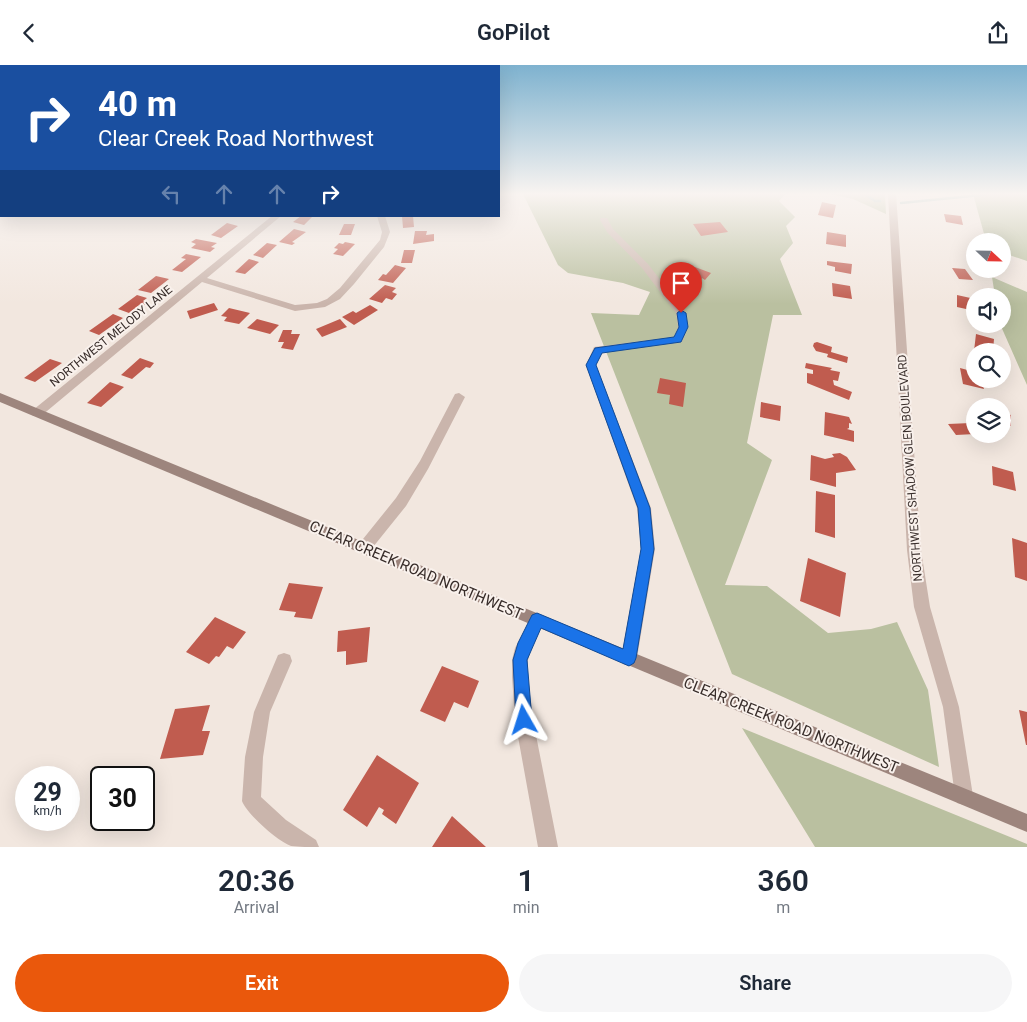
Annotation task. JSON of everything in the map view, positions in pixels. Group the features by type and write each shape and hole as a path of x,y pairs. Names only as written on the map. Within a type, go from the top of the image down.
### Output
{"main road":[{"name":"CLEAR CREEK ROAD NORTHWEST","path":"0,397 1027,823"}],"street":[{"name":"NORTHWEST MELODY LANE","path":"37,413 260,230"},
{"path":"201,279 295,308 311,307 329,301 346,286 384,240 386,230"},
{"path":"610,230 645,266 681,313 683,327 678,340 598,350 591,365 644,508 648,549 629,658"},
{"name":"NORTHWEST SHADOW GLEN BOULEVARD","path":"894,230 914,550 922,607 951,707 964,796"},
{"path":"364,548 401,502 424,465 459,397"},
{"path":"537,620 523,648 520,660 520,677 524,720 548,847"},
{"path":"284,661 262,712 254,757 251,801 280,827 308,847"}],"green space":[{"path":"541,230 788,230 793,243 780,259 802,315 773,315 747,443 772,460 725,585 767,586 828,633 871,629 897,622 928,690 939,767 732,674 591,313 639,315 650,292 623,283 568,273 558,265"},
{"path":"983,230 1027,230 1027,261 1011,256 1011,233 984,233"},
{"path":"992,278 1027,292 1027,385 1011,349 1011,343 1008,343 1004,333 1011,333 1011,288 994,288"},
{"path":"742,728 1027,844 1027,847 815,847"}],"building":[{"path":"217,230 232,230 221,238 211,235"},
{"path":"292,230 306,232 292,242 295,243 292,245 279,242"},
{"path":"341,230 353,230 351,235 339,235"},
{"path":"697,230 728,232 701,236"},
{"path":"415,231 427,231 426,235 434,234 434,241 413,244"},
{"path":"827,232 846,235 846,247 826,244"},
{"path":"196,239 217,243 211,247 215,248 210,252 191,248 196,244 191,242"},
{"path":"345,242 355,244 343,256 333,254 338,249 334,248 339,243 343,244"},
{"path":"267,243 277,245 263,258 253,255"},
{"path":"404,250 415,250 412,263 401,263"},
{"path":"186,254 201,257 182,272 172,270 186,259 181,258"},
{"path":"249,259 259,262 245,274 235,272"},
{"path":"827,261 852,264 851,274 835,271 835,267 827,265"},
{"path":"687,264 711,273 705,280 702,278 697,284 676,275"},
{"path":"395,265 406,268 393,283 378,280 383,274 386,275"},
{"path":"952,268 965,269 966,278 972,278 973,280 959,279"},
{"path":"156,276 169,279 151,293 138,290"},
{"path":"832,283 850,286 852,299 833,296"},
{"path":"385,285 396,288 392,292 397,294 392,300 386,298 382,303 369,299"},
{"path":"137,295 147,298 143,301 147,303 143,306 139,305 129,313 118,309"},
{"path":"957,295 966,297 966,309 957,307"},
{"path":"214,303 218,310 190,319 187,311"},
{"path":"370,305 378,310 354,325 342,317 353,311 356,313"},
{"path":"229,308 250,313 239,324 224,321 227,317 221,316"},
{"path":"113,314 123,318 99,335 89,331"},
{"path":"257,319 279,325 270,334 247,328"},
{"path":"340,319 347,327 322,337 316,329"},
{"path":"283,330 292,330 291,334 300,334 293,350 281,348 284,342 278,342"},
{"path":"976,334 994,339 994,343 975,343"},
{"path":"817,342 832,347 831,352 848,357 847,363 827,357 828,354 816,351 813,346"},
{"path":"140,358 154,363 150,368 146,367 132,379 121,375"},
{"path":"50,359 62,363 35,382 24,378"},
{"path":"806,363 832,368 830,370 840,372 838,381 833,380 834,385 852,392 849,400 807,383 807,373 813,374 813,370 805,368"},
{"path":"960,368 966,370 966,385 963,384"},
{"path":"660,378 686,383 683,407 669,404 670,395 657,393"},
{"path":"110,382 124,387 101,407 87,403"},
{"path":"761,402 781,406 780,421 760,417"},
{"path":"825,412 849,417 852,424 849,423 849,428 847,429 854,431 854,442 824,435"},
{"path":"966,423 966,434 956,435 948,424"},
{"path":"840,453 847,457 856,470 836,473 836,487 810,480 811,455 825,459 834,457 832,454"},
{"path":"992,466 1013,472 1016,491 993,485"},
{"path":"816,491 835,495 835,538 815,532"},
{"path":"1012,538 1027,543 1027,581 1015,577"},
{"path":"808,558 846,573 840,617 800,601"},
{"path":"289,583 323,587 312,619 294,617 296,612 279,610"},
{"path":"215,617 246,632 233,649 227,646 219,657 216,656 209,664 186,652"},
{"path":"370,627 367,662 346,665 346,651 337,652 338,631"},
{"path":"442,666 479,681 468,708 454,702 445,722 420,711"},
{"path":"210,705 202,731 210,731 203,755 160,759 175,709"},
{"path":"1019,710 1027,712 1027,745 1026,745"},
{"path":"377,755 419,783 396,824 382,814 384,810 379,807 367,827 343,810"},
{"path":"452,816 486,847 432,847"}],"route":[{"path":"524,720 520,660 523,648 537,620 629,658 648,549 644,508 591,365 598,350 678,340 683,327 681,313"}]}
